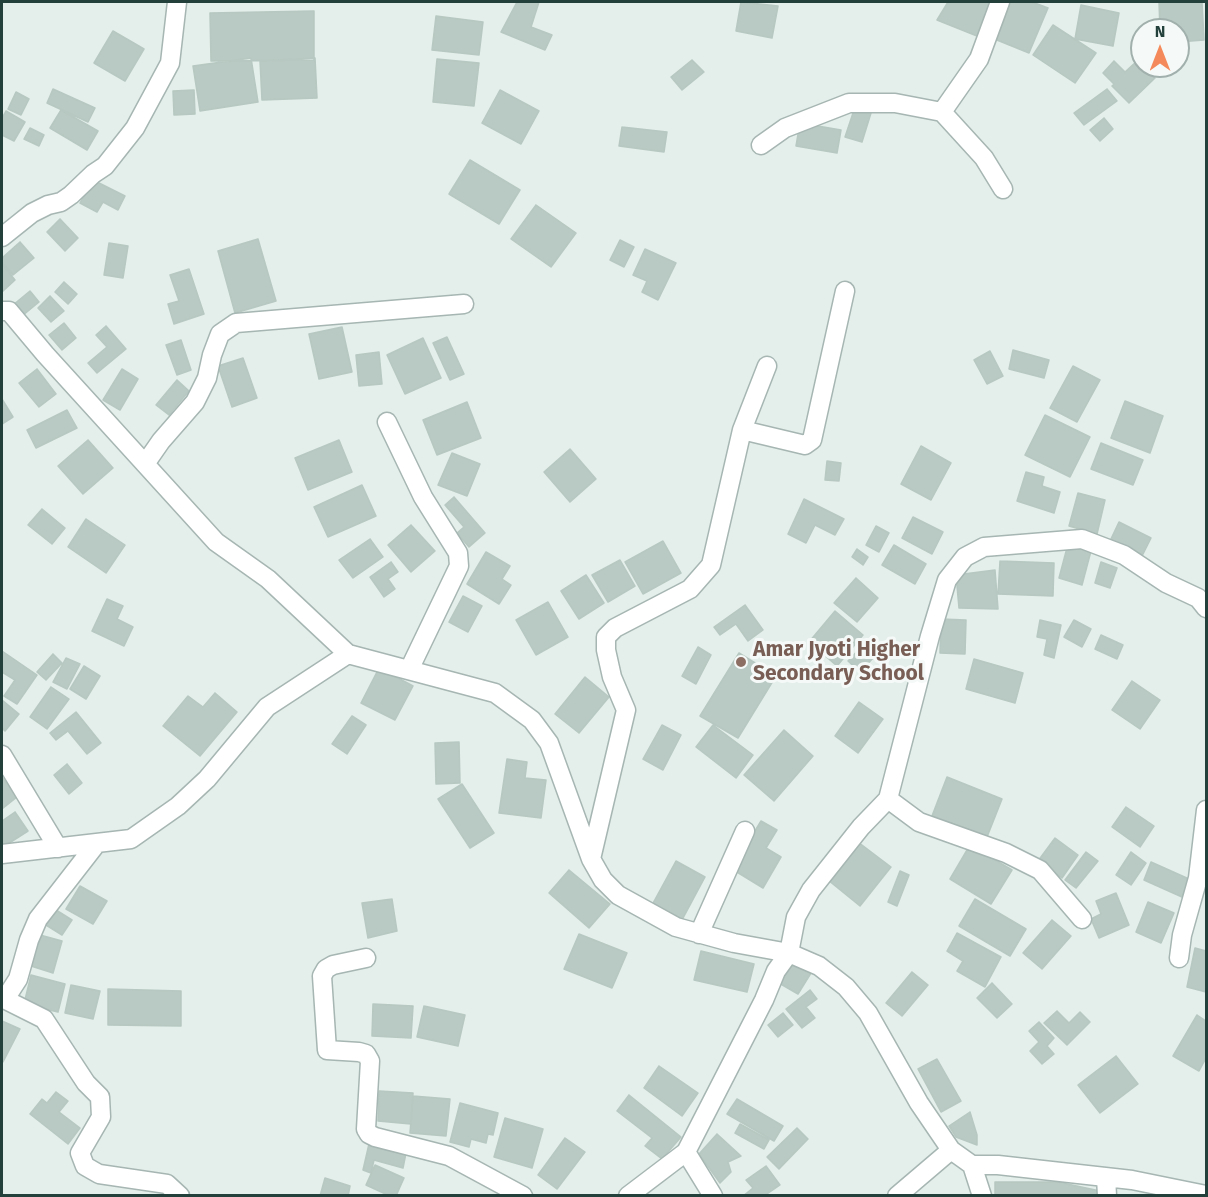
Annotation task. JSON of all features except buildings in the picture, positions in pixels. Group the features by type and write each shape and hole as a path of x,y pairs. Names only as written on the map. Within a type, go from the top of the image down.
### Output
{"street":[{"path":"2,237 32,213 48,205 61,202 71,195 105,166 129,137 170,63 177,2"},
{"path":"942,112 980,59 1000,2"},
{"path":"761,145 785,128 849,103 895,103 942,112 984,158 1003,189"},
{"path":"742,430 805,445 812,440 845,291"},
{"path":"145,464 161,441 195,402 207,378 220,334 236,323 464,304"},
{"path":"2,311 9,312 216,542 268,579 348,654 495,693 532,720 549,744 591,859 603,880 618,895 676,927 734,943 789,953 819,966 846,987 868,1013 919,1102 951,1150 972,1165 998,1165 1132,1180 1206,1195"},
{"path":"591,859 626,710 612,677 606,650 606,637 615,628 690,589 711,565 742,430 767,366"},
{"path":"387,422 423,497 458,553 459,566 409,670"},
{"path":"627,1196 686,1152 764,1000 776,971 789,953 796,916 810,890 861,827 888,799 930,636 947,580 964,557 984,547 1082,539 1124,555 1166,583 1198,598 1206,608"},
{"path":"2,854 131,839 178,806 207,779 267,707 348,654"},
{"path":"2,755 58,848"},
{"path":"888,799 919,822 1006,853 1040,870 1082,919"},
{"path":"1179,958 1182,934 1198,878 1206,810"},
{"path":"699,934 745,831"},
{"path":"97,843 38,919 29,940 18,979 3,999 45,1019 86,1083 100,1097 101,1117 80,1153 85,1166 99,1174 167,1184 180,1196"},
{"path":"366,958 333,965 326,969 322,976 327,1050 359,1052 366,1054 370,1061 366,1129 369,1134 449,1156 523,1196"},
{"path":"897,1196 951,1150"},
{"path":"686,1152 713,1196"},
{"path":"972,1165 982,1196"},
{"path":"1106,1177 1107,1196"}],"place":[{"name":"Amar Jyoti Higher Secondary School","path":"741,662"}]}
